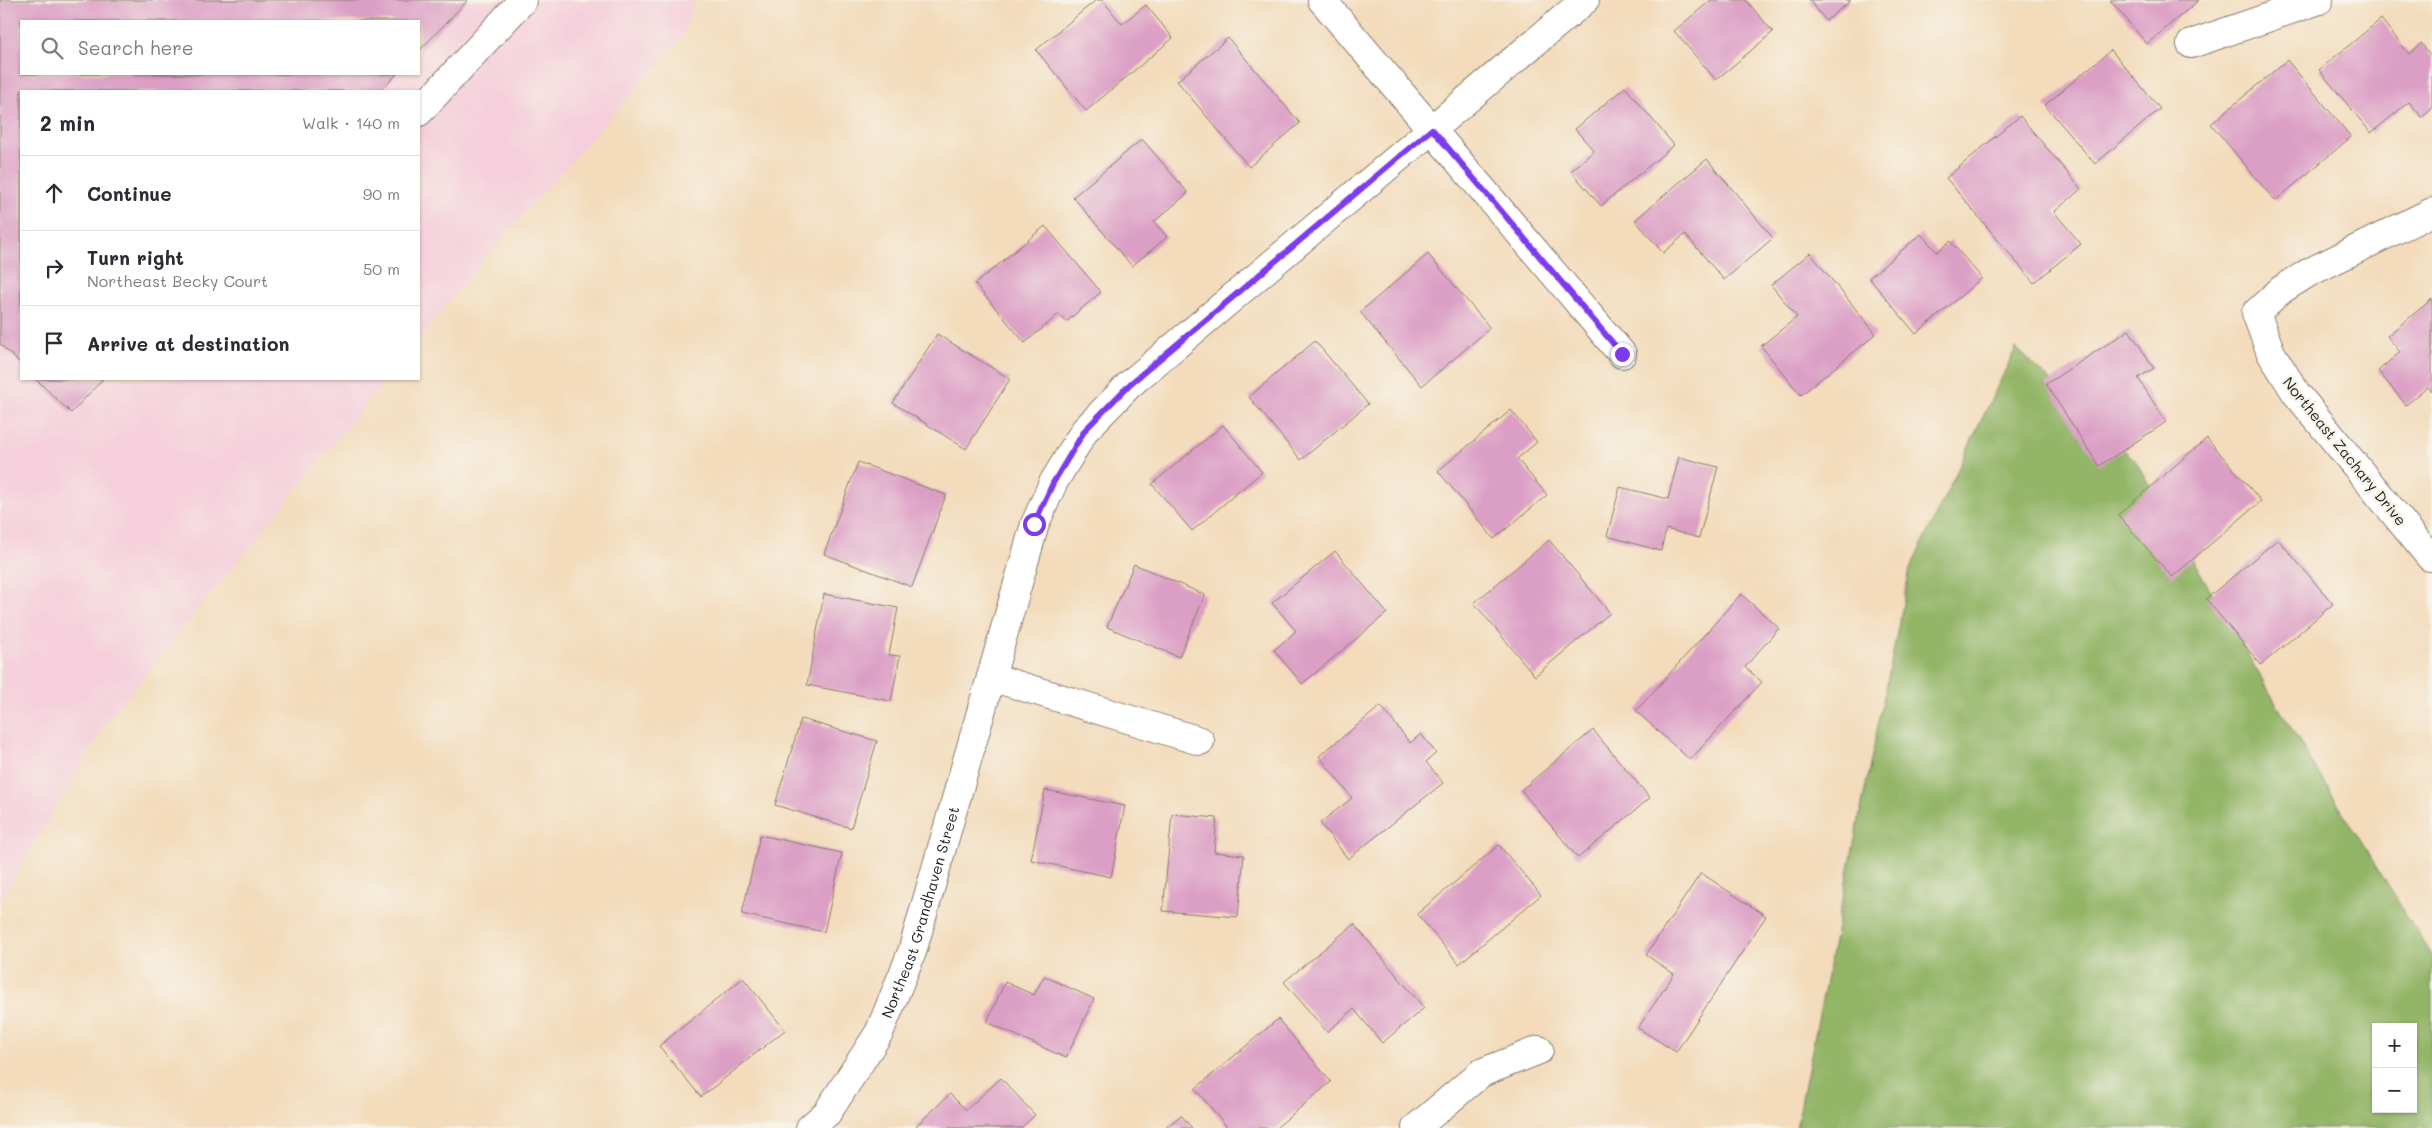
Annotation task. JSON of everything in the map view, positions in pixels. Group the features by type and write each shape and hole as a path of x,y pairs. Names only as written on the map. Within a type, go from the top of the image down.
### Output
{"street":[{"path":"420,111 523,0"},
{"path":"1322,0 1622,354"},
{"name":"Northeast Grandhaven Street","path":"810,1128 827,1113 880,1034 909,962 1034,524 1053,483 1085,430 1130,384 1585,0"},
{"path":"2191,44 2319,0"},
{"name":"Northeast Zachary Drive","path":"2430,557 2296,393 2271,353 2256,313 2281,290 2308,273 2432,212"},
{"path":"991,677 1200,742"},
{"path":"1416,1128 1481,1073 1538,1050"}],"shaded area":[{"path":"0,0 695,0 682,38 488,254 420,338 420,90 20,90 20,380 385,380 107,722 0,900"}],"green space":[{"path":"2016,348 2135,460 2277,705 2432,957 2432,1128 1796,1128 1910,569"}],"building":[{"path":"0,0 468,0 420,50 420,20 20,20 20,75 396,75 381,90 20,90 20,363 0,344"},
{"path":"1096,0 1102,0 1122,24 1146,5 1173,38 1086,111 1036,50"},
{"path":"1711,0 1746,0 1773,32 1716,80 1674,31"},
{"path":"1809,0 1851,0 1826,21"},
{"path":"2110,0 2199,0 2147,44"},
{"path":"2381,19 2409,54 2421,43 2432,57 2432,109 2422,117 2409,102 2371,133 2319,70"},
{"path":"1228,38 1300,123 1249,167 1177,81"},
{"path":"2111,50 2160,109 2095,164 2045,105"},
{"path":"2287,60 2351,137 2275,201 2211,124"},
{"path":"1625,87 1674,145 1601,206 1571,171 1594,151 1575,129"},
{"path":"2020,116 2081,189 2054,212 2081,244 2034,283 1946,178"},
{"path":"1142,139 1188,193 1154,222 1167,237 1132,266 1073,197"},
{"path":"1707,159 1773,238 1724,280 1685,234 1663,253 1635,220"},
{"path":"1045,226 1101,292 1066,322 1059,314 1025,343 975,284"},
{"path":"1921,234 1937,252 1950,241 1982,278 1916,334 1869,278"},
{"path":"1810,253 1876,334 1801,395 1761,346 1797,317 1771,285"},
{"path":"1428,254 1490,328 1422,386 1360,312"},
{"path":"2432,299 2432,392 2428,387 2406,405 2378,371 2400,352 2387,336"},
{"path":"2129,330 2154,368 2138,378 2166,422 2099,466 2046,384"},
{"path":"937,334 1010,379 966,449 893,403"},
{"path":"1315,341 1368,404 1301,460 1249,397"},
{"path":"37,380 102,380 71,413"},
{"path":"1511,410 1537,442 1517,459 1547,495 1494,539 1438,471"},
{"path":"1223,425 1262,472 1192,531 1152,484"},
{"path":"2207,438 2261,501 2172,577 2118,515"},
{"path":"1679,457 1718,467 1699,538 1666,529 1661,551 1607,536 1620,487 1668,499"},
{"path":"858,462 946,495 912,587 824,554"},
{"path":"2278,539 2333,604 2261,665 2206,599"},
{"path":"1549,540 1610,613 1535,676 1474,603"},
{"path":"1335,551 1387,613 1302,684 1274,650 1296,631 1272,603"},
{"path":"1134,564 1205,595 1179,657 1107,627"},
{"path":"824,594 898,608 889,655 900,656 891,701 807,685"},
{"path":"1741,594 1779,628 1745,667 1762,682 1690,760 1636,711"},
{"path":"1381,706 1410,743 1421,734 1436,753 1426,762 1443,783 1348,859 1320,823 1352,798 1319,756"},
{"path":"801,719 877,741 851,828 775,805"},
{"path":"1593,730 1650,798 1578,858 1521,790"},
{"path":"1045,790 1125,806 1111,877 1031,860"},
{"path":"1172,814 1217,818 1214,852 1244,855 1238,917 1163,911"},
{"path":"760,835 842,853 824,932 742,914"},
{"path":"1499,845 1541,895 1459,964 1417,914"},
{"path":"1701,873 1766,916 1676,1052 1638,1028 1674,974 1646,955"},
{"path":"1354,924 1424,1008 1382,1043 1354,1009 1327,1032 1284,982"},
{"path":"1044,976 1094,999 1066,1058 987,1022 1005,982 1034,995"},
{"path":"743,978 785,1030 701,1097 659,1046"},
{"path":"1278,1019 1331,1082 1276,1128 1228,1128 1195,1089"},
{"path":"1001,1078 1035,1115 1021,1128 917,1128 916,1126 950,1094 966,1110"},
{"path":"1181,1115 1192,1128 1166,1128"}],"route":[{"path":"1034,524 1053,483 1085,430 1130,384 1432,129 1622,354"}]}
